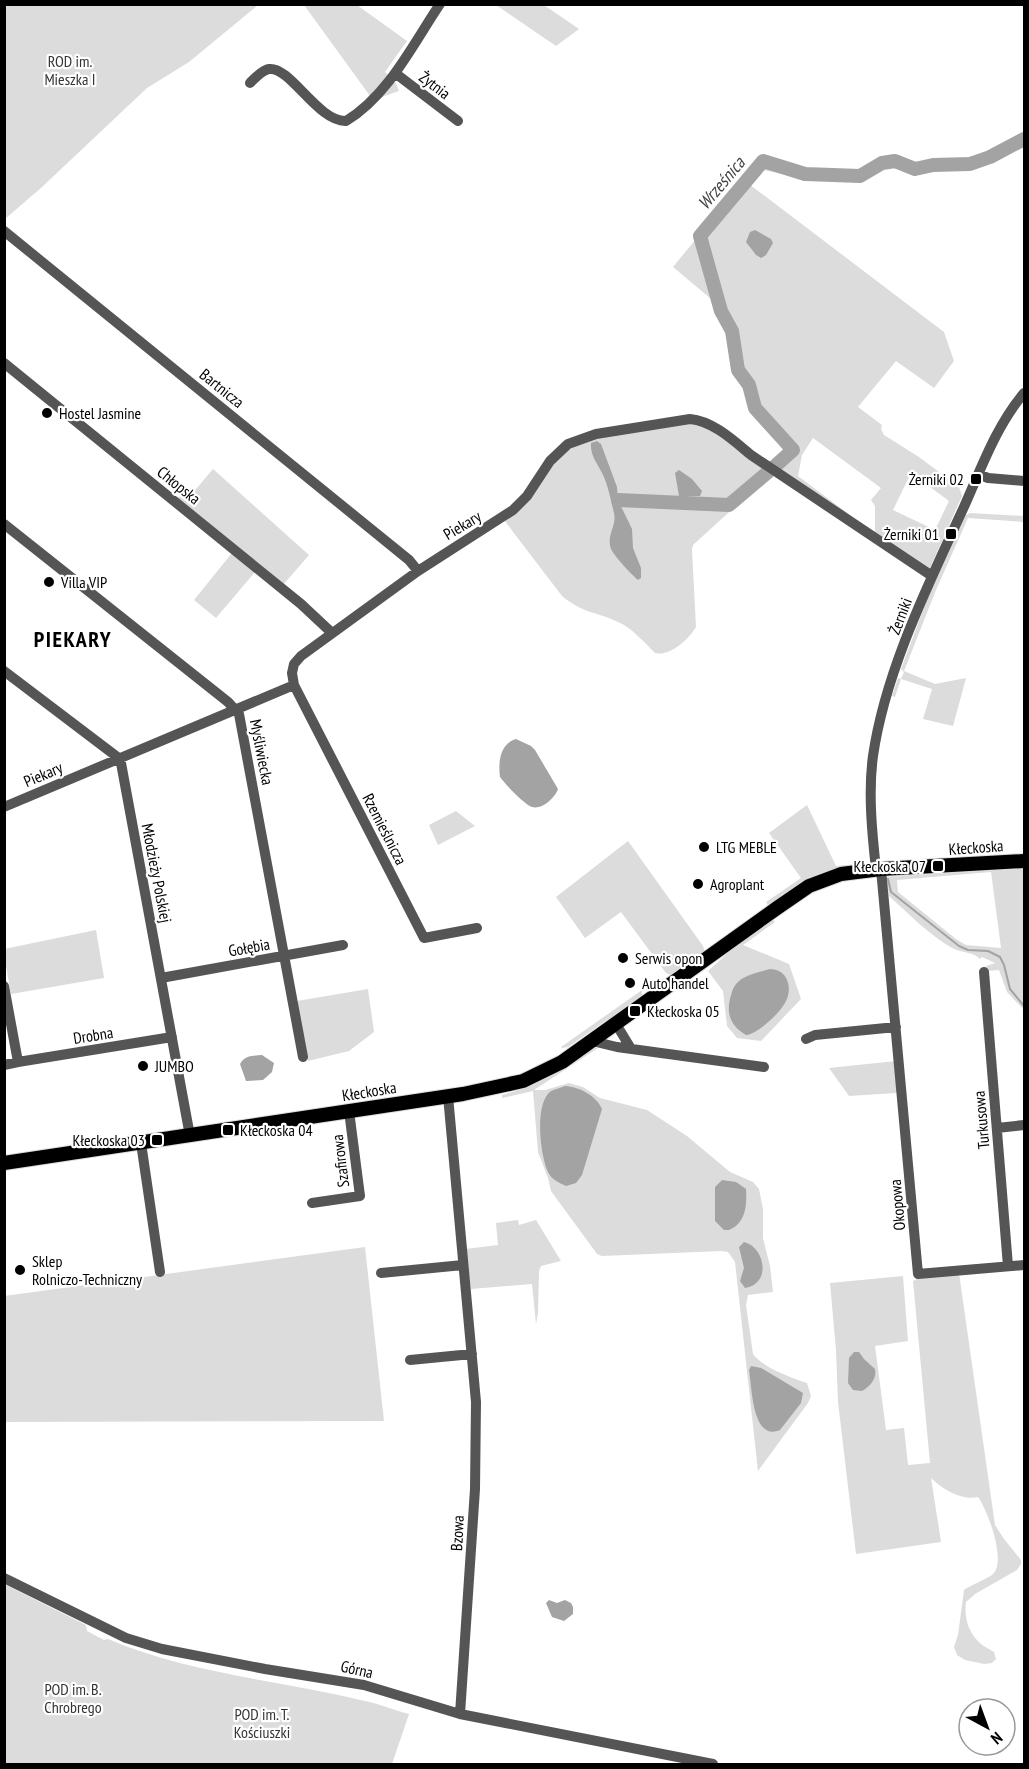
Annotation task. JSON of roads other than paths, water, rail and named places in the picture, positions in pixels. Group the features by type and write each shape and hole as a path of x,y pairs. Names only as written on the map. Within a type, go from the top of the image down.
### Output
{"main road":[{"name":"Kłeckoska","path":"4,1163 448,1096 501,1087 529,1079 562,1062 809,886 841,874 879,869 1024,861"}],"street":[{"path":"250,83 263,71 275,69 330,118 342,122 348,120 371,101 395,73 440,4"},
{"name":"Żytnia","path":"395,73 458,121"},
{"name":"Bartnicza","path":"4,231 409,560 418,571"},
{"name":"Chłopska","path":"4,363 301,604 332,633"},
{"name":"Żerniki","path":"879,869 871,788 873,755 889,689 932,576 978,474 1004,421 1024,393"},
{"name":"Piekary","path":"4,807 294,685 292,674 294,664 301,656 418,571 513,510 527,496 550,461 568,444 596,434 690,419 707,424 731,438 751,455 932,576"},
{"path":"978,474 988,478 1024,481"},
{"name":"Myśliwiecka","path":"4,524 239,714 303,1057"},
{"path":"4,671 119,759"},
{"name":"Rzemieślnicza","path":"294,685 424,938 477,928"},
{"name":"Młodzieży Polskiej","path":"119,759 190,1136"},
{"name":"Okopowa","path":"879,869 918,1274 1024,1265"},
{"name":"Gołębia","path":"161,978 343,945"},
{"name":"Turkusowa","path":"984,972 1008,1266"},
{"path":"4,986 7,1016 18,1062"},
{"path":"616,1024 630,1047"},
{"path":"806,1039 815,1035 896,1027"},
{"name":"Drobna","path":"4,1065 172,1037"},
{"path":"592,1041 764,1067"},
{"name":"Bzowa","path":"448,1096 476,1402 475,1489 460,1714"},
{"name":"Szafirowa","path":"312,1203 360,1196 350,1111"},
{"path":"997,1128 1024,1125"},
{"path":"141,1143 160,1272"},
{"path":"381,1273 463,1265"},
{"path":"410,1360 472,1354"},
{"name":"Górna","path":"4,1578 126,1638 162,1649 364,1685 460,1714 713,1764"}],"waterway":[{"name":"Wrześnica","path":"774,467 793,450 755,408 749,385 738,370 732,331 721,311 700,236 763,161 805,174 860,176 882,163 895,161 915,169 933,165 970,164 990,157 1024,139"},
{"name":"Wrześnica","path":"618,500 729,505 768,472"},
{"path":"888,879 891,892 959,946 968,950 988,951 1000,957 1010,989 1024,1006"}],"place":[{"name":"Hostel Jasmine","path":"47,413"},
{"name":"Żerniki 02","path":"976,479"},
{"name":"Żerniki 01","path":"951,534"},
{"name":"Villa VIP","path":"49,582"},
{"name":"LTG MEBLE","path":"704,847"},
{"name":"Kłeckoska 07","path":"938,866"},
{"name":"Agroplant","path":"698,884"},
{"name":"Serwis opon","path":"623,958"},
{"name":"Auto handel","path":"630,983"},
{"name":"Kłeckoska 05","path":"635,1011"},
{"name":"JUMBO","path":"143,1066"},
{"name":"Kłeckoska 04","path":"228,1130"},
{"name":"Kłeckoska 03","path":"157,1140"},
{"name":"Sklep Rolniczo-Techniczny","path":"20,1270"}],"district":[{"name":"PIEKARY","path":"73,639"}],"park label":[{"name":"ROD im. Mieszka I","path":"70,70"},
{"name":"POD im. B. Chrobrego","path":"73,1698"},
{"name":"POD im. T. Kościuszki","path":"262,1723"}]}
